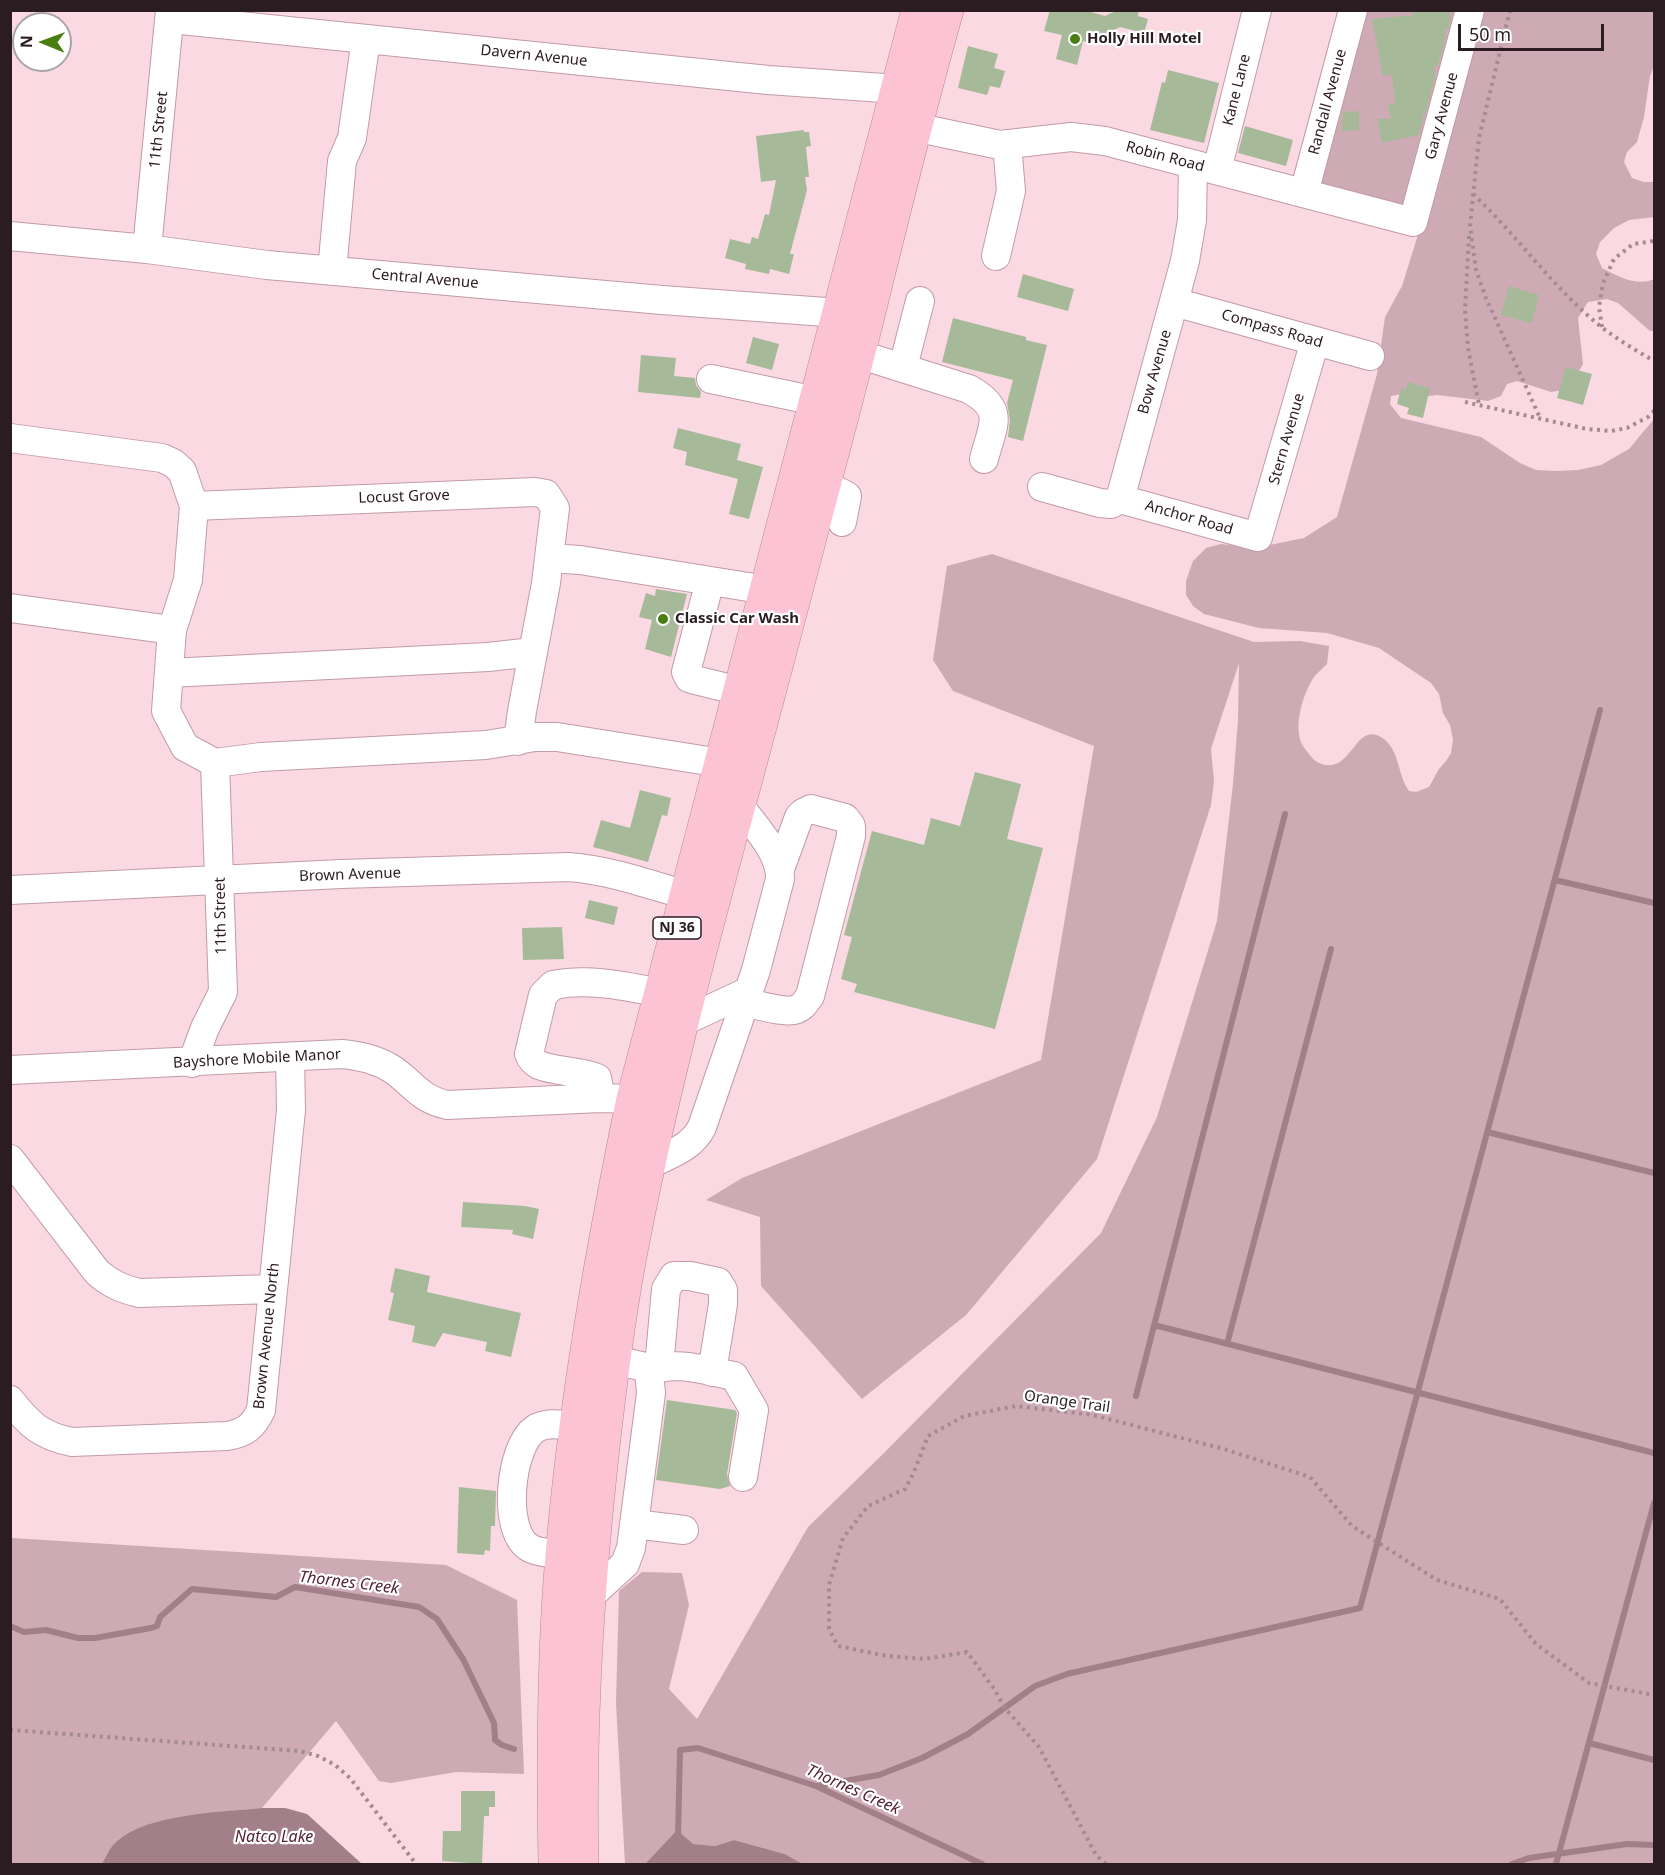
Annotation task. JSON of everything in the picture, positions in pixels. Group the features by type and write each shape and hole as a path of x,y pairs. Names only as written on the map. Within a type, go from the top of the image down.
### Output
{"highway":[{"name":"NJ 36","path":"555,1864 553,1772 562,1555 576,1425 599,1271 633,1099 918,10"},
{"name":"NJ 36","path":"582,1864 584,1676 594,1530 627,1271 648,1165 682,1022 858,354 914,127 947,10"}],"street":[{"name":"Kane Lane","path":"1205,167 1257,10"},
{"name":"Randall Avenue","path":"1304,193 1353,10"},
{"name":"Gary Avenue","path":"1413,222 1470,10"},
{"name":"Davern Avenue","path":"171,15 366,39 768,80 898,89"},
{"name":"11th Street","path":"147,249 171,15"},
{"path":"332,270 342,161 352,138 366,39"},
{"name":"Robin Road","path":"914,127 988,144 1071,137 1088,138 1413,222"},
{"path":"996,256 1011,191 1007,144"},
{"name":"Bow Avenue","path":"1120,499 1174,302 1205,167"},
{"name":"Central Avenue","path":"10,236 147,249 267,265 662,300 839,313"},
{"path":"903,367 920,301"},
{"name":"Compass Road","path":"1174,302 1370,356"},
{"name":"Stern Avenue","path":"1258,537 1316,341"},
{"path":"858,354 969,389 985,398 993,409 994,424 984,459"},
{"path":"711,379 816,401"},
{"path":"10,438 162,459 173,463 182,471 194,506 188,580 172,630 166,711 185,747 215,763 261,757 486,745 535,737 557,737 721,763"},
{"path":"824,484 847,496 842,522"},
{"path":"1042,487 1100,503 1111,504 1120,499"},
{"name":"Locust Grove","path":"194,506 535,492 546,494 555,508 549,558 518,741"},
{"name":"Anchor Road","path":"1120,499 1258,537"},
{"path":"549,558 580,560 767,590"},
{"path":"710,581 687,672 689,678 740,691"},
{"path":"10,608 172,630"},
{"path":"169,673 488,657 533,652"},
{"name":"11th Street","path":"192,1063 205,1028 223,992 215,763"},
{"path":"648,1165 689,1144 697,1137 702,1127 747,996 780,879 776,856 739,805"},
{"path":"682,1022 747,996 776,1009 796,1010 810,996 851,836 851,825 844,818 812,809 803,813 799,818 780,869"},
{"name":"Brown Avenue","path":"10,890 340,874 569,867 585,868 624,877 686,895"},
{"path":"601,1098 597,1078 584,1073 539,1065 531,1060 529,1054 543,995 553,985 584,982 616,984 661,993"},
{"name":"Bayshore Mobile Manor","path":"10,1070 342,1054 361,1056 392,1069 419,1093 432,1101 447,1105 601,1098 633,1099"},
{"name":"Brown Avenue North","path":"10,1400 27,1421 43,1433 72,1442 239,1434 256,1422 261,1410 291,1110 290,1057"},
{"path":"10,1159 97,1272 121,1288 140,1293 273,1289"},
{"path":"589,1597 625,1564 631,1548 666,1289 674,1276 690,1276 718,1282 723,1290 712,1372"},
{"path":"614,1360 654,1369 682,1367 734,1376 754,1410 743,1477"},
{"path":"562,1555 529,1548 518,1534 513,1514 513,1473 521,1446 535,1429 550,1424 576,1425"},
{"path":"634,1524 684,1530"}],"path":[{"path":"1479,405 1468,348 1465,310 1470,226 1479,138 1510,10"},
{"path":"1473,194 1568,296 1603,328 1654,361"},
{"path":"1470,226 1476,270 1486,298 1540,418"},
{"path":"1603,328 1599,308 1603,283 1614,259 1634,244 1654,241"},
{"path":"1465,402 1587,429 1611,431 1627,428 1648,417 1654,411"},
{"name":"Orange Trail","path":"1107,1864 1096,1855 1039,1747 1004,1707 995,1690 967,1652 925,1659 887,1656 838,1646 829,1629 829,1585 843,1538 868,1506 905,1489 928,1436 964,1416 1016,1406 1093,1415 1224,1449 1310,1477 1352,1526 1437,1580 1500,1599 1536,1644 1589,1683 1654,1695"},
{"path":"10,1730 300,1751 318,1756 335,1765 350,1778 416,1864"}],"shaded area":[{"path":"1365,11 1459,11 1405,206 1320,184"},
{"path":"1469,11 1654,11 1654,66 1650,76 1644,117 1637,142 1627,152 1624,162 1632,178 1654,182 1654,217 1629,220 1614,228 1600,242 1596,254 1602,268 1621,277 1641,282 1654,279 1654,331 1650,331 1618,303 1607,299 1588,302 1578,318 1583,364 1569,389 1551,392 1517,381 1507,384 1501,396 1488,401 1437,395 1413,398 1403,394 1391,396 1390,404 1401,418 1481,437 1520,463 1536,470 1578,470 1601,465 1629,449 1654,419 1654,1864 803,1864 785,1854 734,1840 715,1846 692,1844 677,1830 645,1864 625,1864 616,1703 619,1591 642,1572 682,1573 689,1605 669,1689 697,1719 808,1527 1101,1233 1157,1117 1217,921 1233,784 1238,720 1239,663 1211,749 1214,781 1211,805 1097,1159 966,1315 862,1399 761,1286 760,1217 706,1200 742,1178 1041,1060 1094,746 953,691 933,660 947,566 992,554 1254,642 1300,641 1329,646 1327,664 1310,683 1300,715 1301,741 1313,759 1322,764 1332,765 1345,758 1366,736 1372,734 1379,736 1386,741 1395,754 1409,791 1416,792 1429,787 1451,753 1453,740 1450,725 1443,713 1439,694 1431,683 1379,648 1327,633 1259,628 1204,614 1193,606 1186,595 1186,581 1193,561 1206,548 1221,544 1255,548 1304,538 1337,517 1377,374 1385,317 1402,286 1417,238"},
{"path":"10,1536 12,1538 446,1565 517,1600 524,1774 456,1772 391,1783 379,1781 336,1721 262,1808 186,1817 146,1826 117,1841 102,1864 11,1864"}],"water":[{"name":"Natco Lake","path":"285,1808 307,1814 362,1864 102,1864 117,1841 130,1832 147,1825 206,1813"},
{"path":"677,1830 693,1844 715,1846 734,1840 785,1854 803,1864 645,1864"}],"building":[{"name":"Holly Hill Motel","path":"1050,10 1084,10 1105,16 1118,10 1139,10 1138,16 1148,19 1144,33 1120,27 1102,36 1091,33 1088,42 1083,41 1077,65 1056,59 1062,35 1044,31"},
{"path":"1413,10 1450,10 1451,18 1448,30 1445,30 1438,66 1434,66 1435,77 1425,115 1422,115 1419,135 1382,143 1377,119 1391,119 1388,104 1395,103 1392,75 1383,76 1372,19 1414,15"},
{"path":"968,46 998,54 994,68 1005,71 1000,88 990,86 987,95 958,88"},
{"path":"1168,70 1219,83 1204,143 1150,130 1162,82 1165,83"},
{"path":"1359,111 1359,130 1341,131 1343,112"},
{"path":"1245,126 1293,140 1286,166 1238,153"},
{"path":"804,130 804,132 809,132 811,146 806,147 809,177 805,177 807,190 790,254 794,254 789,274 770,269 769,274 745,269 746,264 725,258 730,239 750,244 752,237 758,239 765,214 769,215 776,180 761,182 756,136"},
{"path":"1023,274 1074,289 1068,311 1017,297"},
{"path":"1509,286 1539,295 1532,323 1501,315"},
{"path":"953,318 1026,337 1026,340 1047,345 1023,441 1008,437 1010,420 1007,403 1013,380 942,362"},
{"path":"753,337 779,344 772,370 746,363"},
{"path":"641,355 676,358 674,376 695,378 696,385 701,392 700,398 638,392"},
{"path":"1566,367 1592,374 1583,405 1557,398"},
{"path":"1408,382 1430,388 1423,418 1407,414 1409,408 1397,404 1401,388 1406,390"},
{"path":"678,428 741,444 737,460 763,467 749,519 729,514 738,479 685,465 687,452 673,448"},
{"name":"Classic Car Wash","path":"656,589 687,594 671,657 645,649 652,620 639,617 646,593 655,596"},
{"path":"975,772 1021,784 1007,839 1043,848 995,1029 854,992 857,984 841,979 852,937 844,935 872,831 924,845 931,818 960,826"},
{"path":"640,790 671,798 667,816 662,815 648,862 593,847 601,820 630,828"},
{"path":"589,900 618,907 614,925 585,918"},
{"path":"562,927 564,959 523,960 522,928"},
{"path":"463,1202 539,1209 533,1239 512,1234 513,1230 461,1227"},
{"path":"395,1268 430,1276 427,1292 521,1313 511,1357 485,1351 487,1342 443,1333 435,1347 412,1342 415,1326 388,1320 394,1293 390,1292"},
{"path":"667,1400 735,1410 737,1413 727,1474 730,1486 720,1489 656,1480"},
{"path":"459,1487 496,1491 495,1526 491,1526 490,1551 485,1550 484,1555 457,1553"},
{"path":"461,1791 495,1791 495,1807 489,1807 489,1816 484,1816 482,1864 442,1861 443,1831 461,1831"}],"waterway":[{"path":"816,1786 879,1775 922,1758 968,1734 1035,1686 1067,1674 1360,1608 1600,710"},
{"path":"1136,1396 1285,814"},
{"path":"1555,880 1654,903"},
{"path":"1227,1344 1331,949"},
{"path":"1487,1132 1654,1173"},
{"path":"1154,1325 1654,1453"},
{"path":"1556,1864 1654,1503"},
{"name":"Thornes Creek","path":"10,1626 24,1632 46,1630 78,1638 95,1638 151,1628 157,1626 160,1617 192,1589 276,1597 295,1587 419,1607 437,1619 463,1659 494,1723 495,1740 514,1749"},
{"path":"1589,1743 1654,1760"},
{"name":"Thornes Creek","path":"678,1837 680,1750 698,1748 816,1786 982,1864"},
{"path":"1512,1864 1529,1858 1627,1844 1654,1845"}],"place":[{"name":"Holly Hill Motel","path":"1075,39"},
{"name":"Classic Car Wash","path":"663,619"}]}
